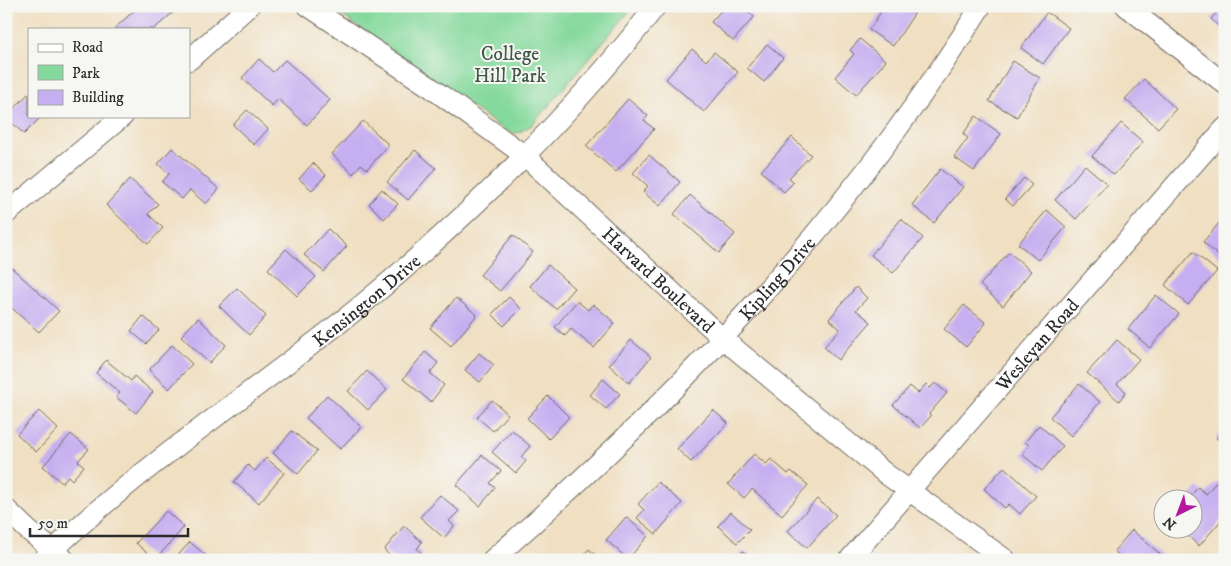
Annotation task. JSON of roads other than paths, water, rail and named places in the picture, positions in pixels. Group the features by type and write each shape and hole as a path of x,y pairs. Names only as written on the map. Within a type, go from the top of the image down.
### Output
{"street":[{"path":"190,59 249,6"},
{"name":"Harvard Boulevard","path":"308,6 430,87 524,155 722,338 826,425 910,490 1006,560"},
{"name":"Kensington Drive","path":"54,557 89,516 139,475 358,307 488,194 564,113 656,6"},
{"name":"Kipling Drive","path":"492,560 554,506 631,432 722,338 798,254 874,162 941,69 980,6"},
{"path":"1126,6 1225,84"},
{"path":"6,214 121,118"},
{"name":"Wesleyan Road","path":"849,560 1225,128"},
{"path":"6,509 54,557"}],"park label":[{"name":"College Hill Park","path":"510,64"}]}
